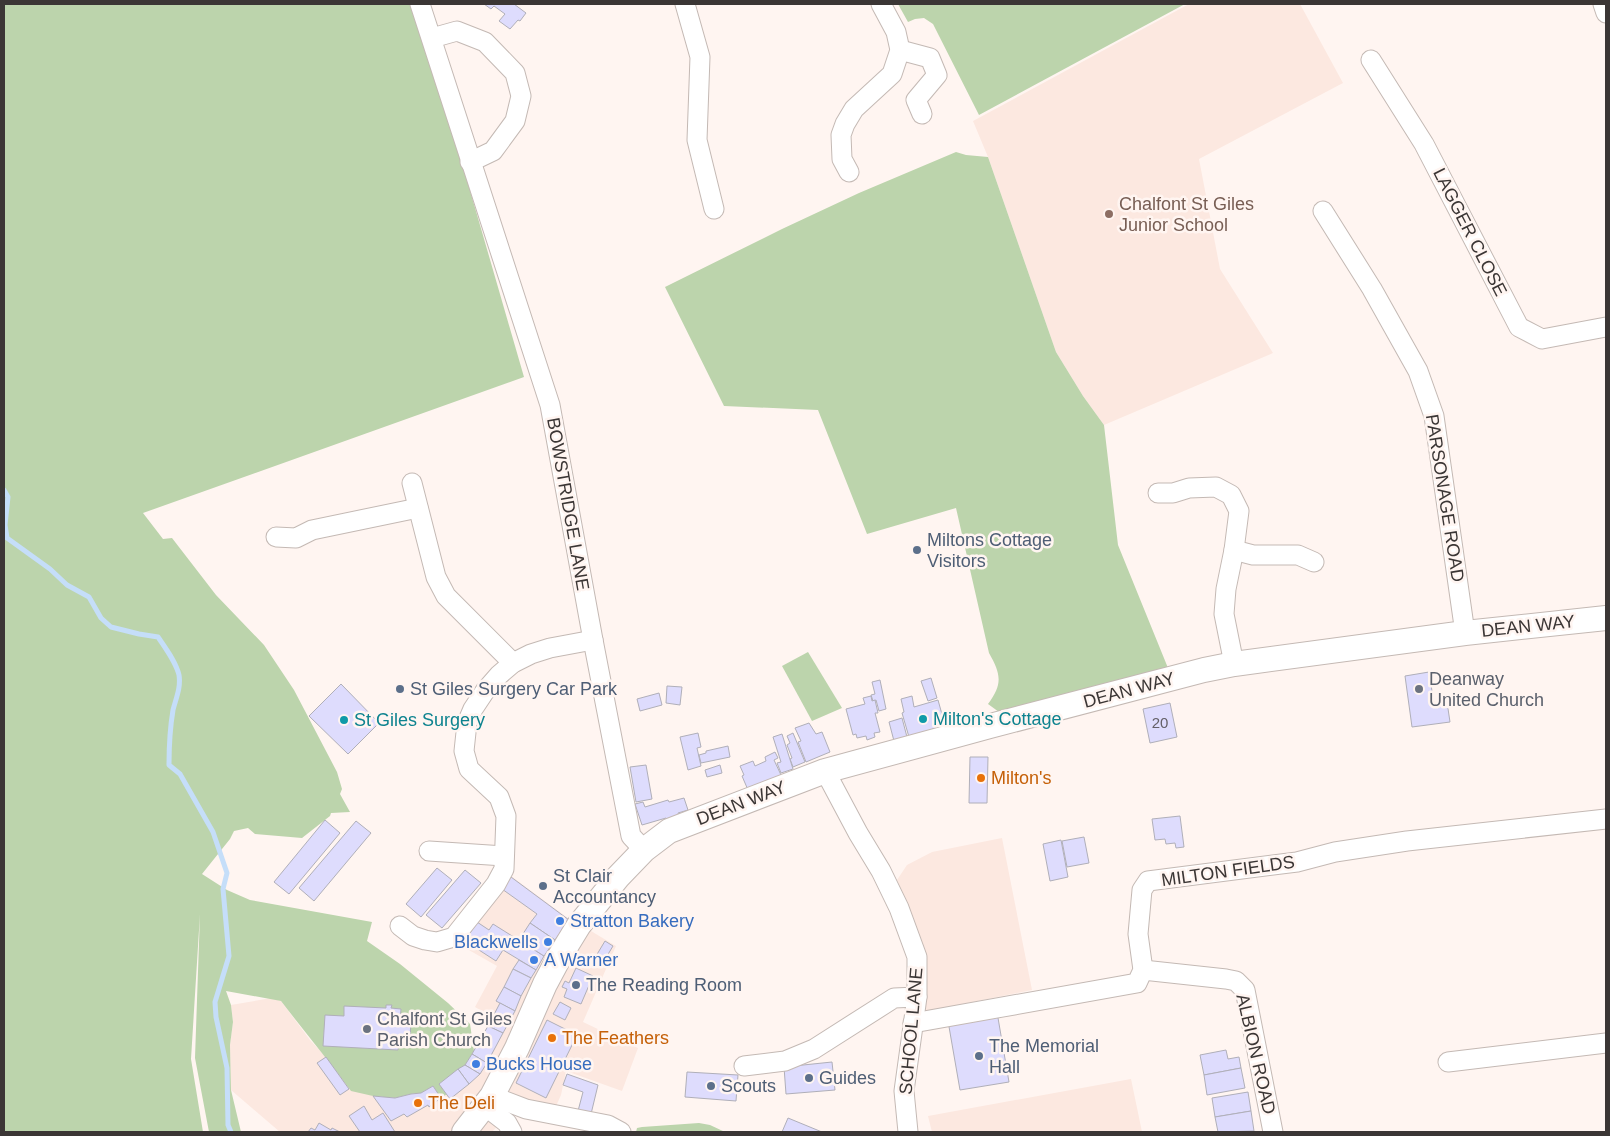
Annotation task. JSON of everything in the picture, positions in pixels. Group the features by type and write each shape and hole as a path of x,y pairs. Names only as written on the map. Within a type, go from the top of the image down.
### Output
{"street":[{"name":"BOWSTRIDGE LANE","path":"420,4 550,406 631,836 644,850"},
{"path":"685,4 700,58 697,140 714,209"},
{"path":"850,172 842,159 841,135 845,124 854,109 892,74 900,50 896,32 881,4"},
{"path":"1603,4 1606,13"},
{"path":"432,38 457,31 485,42 515,73 521,96 515,120 493,151 470,162"},
{"path":"900,50 930,58 937,75 916,100 922,114"},
{"name":"LAGGER CLOSE","path":"1371,60 1424,144 1519,328 1542,339 1606,327"},
{"name":"PARSONAGE ROAD","path":"1323,210 1372,289 1418,371 1434,416 1465,633"},
{"path":"412,483 436,577 446,596 513,663"},
{"path":"1158,493 1173,493 1189,488 1216,487 1231,496 1239,511 1224,614 1234,664"},
{"path":"276,537 296,538 312,530 418,508"},
{"path":"1234,550 1253,555 1298,556 1314,562"},
{"name":"DEAN WAY","path":"464,1132 488,1101 517,1048 545,984 580,925 618,877 644,850 670,831 825,771 1190,674 1234,664 1465,633 1606,618"},
{"path":"400,926 413,936 425,940 437,942 454,937 496,884 504,869 506,816 504,810 499,797 469,769 464,751 467,723 477,703 498,675 513,663 531,654 550,648 593,640"},
{"name":"SCHOOL LANE","path":"825,771 858,833 881,871 899,908 917,957 917,997 904,1091 908,1132"},
{"name":"MILTON FIELDS","path":"1143,970 1138,934 1142,890 1148,881 1297,862 1335,852 1407,841 1606,819"},
{"path":"428,851 504,856"},
{"path":"913,1023 1137,983 1143,970"},
{"name":"ALBION ROAD","path":"1143,970 1226,979 1236,981 1245,990 1273,1132"},
{"path":"744,1066 785,1061 814,1049 894,998 917,997"},
{"path":"1448,1062 1606,1043"},
{"path":"488,1101 507,1123 512,1132"},
{"path":"488,1101 608,1125 621,1132"}],"shaded area":[{"name":"Chalfont St Giles Junior School","path":"1189,4 1300,4 1343,83 1199,159 1220,269 1273,353 1104,425 1083,396 1056,352 988,157 973,121"},
{"path":"1002,838 1032,990 924,1012 924,961 897,880 907,865 932,852"},
{"path":"511,876 588,933 591,931 616,946 583,1022 638,1048 622,1091 566,1071 561,1095 556,1106 508,1115 492,1132 280,1132 231,1090 230,1045 233,1022 231,1005 271,998 281,1001 310,1040 326,1057 395,1098 421,1093 441,1098 439,1084 465,1065 492,1017 475,1007 497,966 460,945"},
{"path":"1131,1079 1142,1132 932,1132 928,1116"}],"green space":[{"path":"4,4 416,4 524,377 143,513 163,539 172,538 216,595 264,645 294,690 337,772 342,789 340,794 350,812 331,813 330,816 302,838 255,834 248,828 234,831 230,839 202,874 227,890 250,900 372,922 367,941 400,964 448,1003 470,1024 474,1051 465,1065 439,1084 447,1094 441,1098 433,1086 421,1093 395,1098 351,1091 281,1001 226,991 231,1005 233,1022 230,1045 231,1090 241,1132 209,1132 195,1058 200,914 191,1059 203,1132 4,1132"},
{"path":"898,4 1185,4 979,115 933,24 924,18 908,22"},
{"path":"956,152 988,157 1056,352 1083,396 1104,425 1118,545 1168,668 999,712 988,704 996,691 999,679 996,667 989,653 956,508 867,534 818,410 724,406 665,287 859,193"},
{"path":"808,652 842,708 812,721 782,666"},
{"path":"699,1123 710,1125 725,1132 636,1132 637,1128 642,1127"}],"building":[{"path":"484,4 514,4 526,13 510,29 499,21 505,14 494,6 491,9"},
{"name":"Deanway United Church","path":"1429,672 1434,704 1447,702 1450,722 1412,727 1405,676"},
{"path":"931,678 937,698 928,701 921,681"},
{"path":"880,680 886,709 879,711 876,700 873,701 871,695 875,694 872,682"},
{"name":"St Giles Surgery","path":"341,684 379,723 348,754 309,716"},
{"path":"667,686 682,687 680,705 666,703"},
{"path":"659,693 662,705 640,711 637,699"},
{"path":"871,696 872,701 875,700 878,713 875,713 880,732 874,733 875,737 867,740 866,736 857,738 856,734 853,735 846,709 865,704 863,698"},
{"name":"Milton's Cottage","path":"912,696 914,707 938,700 945,725 909,737 902,713 904,712 901,699"},
{"path":"1170,703 1177,737 1150,743 1143,709"},
{"path":"902,718 907,737 894,741 889,722"},
{"path":"809,723 816,734 822,732 830,752 806,762 798,742 801,741 795,728"},
{"path":"698,733 701,747 697,748 701,766 688,770 680,737"},
{"path":"793,733 805,762 793,767 787,745 790,743 787,736"},
{"path":"782,734 793,769 781,773 777,763 781,762 773,737"},
{"path":"728,746 730,757 701,763 699,755 706,753 706,751"},
{"path":"775,752 778,758 774,760 781,775 748,790 740,766 753,761 755,766 766,761 765,757"},
{"path":"970,757 988,757 987,803 969,803"},
{"path":"646,765 652,799 636,802 630,767"},
{"path":"720,765 722,773 707,777 705,770"},
{"path":"684,798 688,810 678,813 679,816 642,825 635,804 643,802 645,807 668,800 669,802"},
{"path":"1180,816 1184,847 1176,848 1175,843 1166,844 1165,839 1155,840 1152,819"},
{"path":"325,820 340,833 289,894 274,882"},
{"path":"356,821 371,833 314,901 299,888"},
{"path":"1084,837 1089,863 1067,867 1062,841"},
{"path":"1061,840 1068,877 1050,881 1043,844"},
{"path":"437,868 452,880 421,917 406,904"},
{"path":"465,870 481,883 442,928 426,915"},
{"path":"511,877 569,920 555,940 530,923 537,914 502,889"},
{"path":"477,922 489,930 493,924 544,956 536,970 503,950 496,961 465,941"},
{"path":"530,923 555,940 544,956 519,940"},
{"path":"605,941 613,946 601,966 593,961"},
{"path":"519,960 536,970 531,978 513,969"},
{"name":"The Reading Room","path":"576,968 593,976 581,1004 564,997 567,989 562,987 565,981 569,983"},
{"path":"513,969 531,978 521,996 504,987"},
{"path":"504,987 521,996 515,1011 496,1001"},
{"path":"560,1002 571,1008 565,1020 553,1014"},
{"path":"500,1003 515,1011 503,1033 488,1026"},
{"name":"Chalfont St Giles Parish Church","path":"386,1005 392,1005 391,1008 401,1009 400,1021 411,1021 410,1038 399,1037 398,1050 323,1046 325,1015 344,1016 344,1006 386,1008"},
{"name":"The Memorial Hall","path":"997,1012 1009,1082 960,1090 948,1021"},
{"path":"547,1020 577,1035 546,1098 516,1083"},
{"path":"488,1026 503,1033 487,1063 472,1054"},
{"path":"1226,1050 1228,1059 1239,1057 1241,1068 1204,1075 1200,1055"},
{"path":"472,1054 487,1063 480,1074 465,1065"},
{"path":"326,1057 349,1089 340,1095 317,1063"},
{"name":"Guides","path":"832,1062 835,1090 786,1094 784,1067"},
{"path":"465,1065 480,1074 469,1084 458,1069"},
{"path":"1241,1068 1245,1088 1207,1095 1204,1075"},
{"path":"458,1069 469,1084 450,1099 439,1084"},
{"name":"Scouts","path":"687,1072 738,1075 736,1101 685,1097"},
{"path":"567,1074 598,1085 591,1114 578,1111 583,1092 563,1085"},
{"path":"433,1086 441,1098 429,1107 428,1105 407,1117 404,1114 391,1121 373,1096 395,1098 421,1093"},
{"path":"1248,1092 1251,1111 1215,1117 1212,1098"},
{"path":"364,1106 372,1120 383,1113 395,1132 360,1132 349,1116"},
{"path":"1251,1111 1254,1131 1218,1132 1215,1117"},
{"path":"788,1118 822,1132 782,1132"},
{"path":"319,1123 331,1130 332,1128 340,1132 308,1132 311,1128 315,1130"}],"waterway":[{"path":"4,490 8,497 5,525 7,538 50,569 67,585 89,597 101,618 111,627 158,637 178,670 179,684 172,717 169,765 180,774 213,832 227,873 223,889 229,956 215,1002 216,1017 227,1068 228,1125 231,1132"}],"place":[{"name":"Chalfont St Giles Junior School","path":"1109,214"},
{"name":"Miltons Cottage Visitors","path":"917,550"},
{"name":"St Giles Surgery Car Park","path":"400,689"},
{"name":"Deanway United Church","path":"1419,689"},
{"name":"Milton's Cottage","path":"923,719"},
{"name":"St Giles Surgery","path":"344,720"},
{"name":"Milton's","path":"981,778"},
{"name":"St Clair Accountancy","path":"543,886"},
{"name":"Stratton Bakery","path":"560,921"},
{"name":"Blackwells","path":"548,942"},
{"name":"A Warner","path":"534,960"},
{"name":"The Reading Room","path":"576,985"},
{"name":"Chalfont St Giles Parish Church","path":"367,1029"},
{"name":"The Feathers","path":"552,1038"},
{"name":"The Memorial Hall","path":"979,1056"},
{"name":"Bucks House","path":"476,1064"},
{"name":"Guides","path":"809,1078"},
{"name":"Scouts","path":"711,1086"},
{"name":"The Deli","path":"418,1103"}]}
